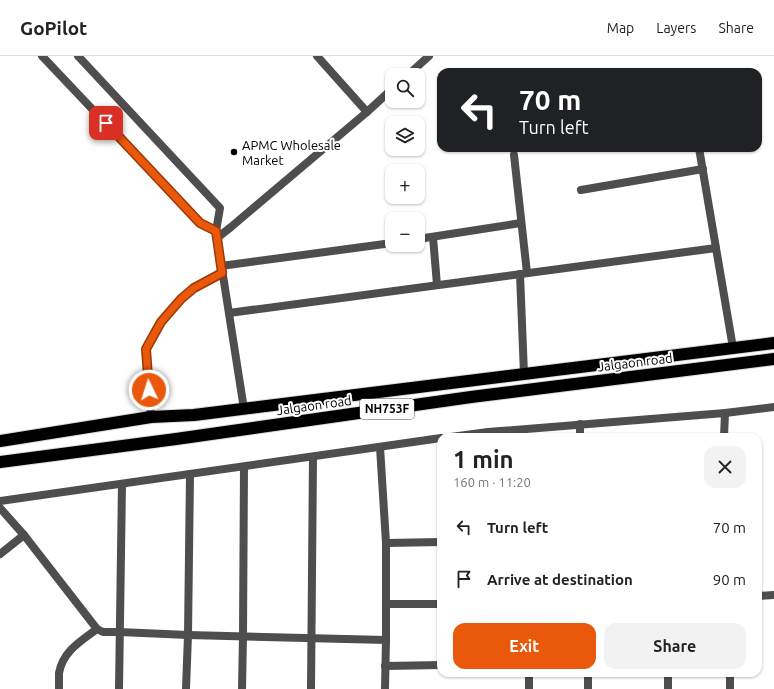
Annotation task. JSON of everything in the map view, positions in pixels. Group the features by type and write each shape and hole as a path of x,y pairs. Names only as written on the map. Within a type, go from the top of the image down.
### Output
{"highway":[{"name":"Jalgaon road","path":"0,441 151,417 194,415 244,409 774,342"},
{"name":"Jalgaon road","path":"0,462 471,397 774,359"}],"street":[{"path":"42,56 200,223 216,234"},
{"path":"78,56 220,208 216,234 244,409"},
{"path":"317,56 367,112"},
{"path":"416,68 430,56"},
{"path":"216,234 231,228 385,95"},
{"path":"700,152 733,348"},
{"path":"514,155 521,224 524,374"},
{"path":"581,190 703,169"},
{"path":"425,238 521,224"},
{"path":"433,237 437,284"},
{"path":"151,417 146,349 161,322 181,299 194,288 222,270 385,244"},
{"path":"229,313 437,284 716,248"},
{"path":"481,433 774,407"},
{"path":"724,433 725,412"},
{"path":"580,424 580,433"},
{"path":"532,428 532,433"},
{"path":"0,501 437,439"},
{"path":"380,447 386,543 385,689"},
{"path":"311,689 313,457"},
{"path":"242,689 244,467"},
{"path":"186,689 190,474"},
{"path":"119,689 122,484"},
{"path":"0,508 24,535 97,630 103,632 188,635 386,640"},
{"path":"0,554 24,535"},
{"path":"386,543 437,542"},
{"path":"762,596 774,596"},
{"path":"386,604 437,604"},
{"path":"59,689 59,673 65,656 71,649 97,630"},
{"path":"385,666 437,665"},
{"path":"529,677 529,689"},
{"path":"588,677 588,689"},
{"path":"668,677 668,689"},
{"path":"730,677 730,689"}],"place":[{"name":"APMC Wholesale Market","path":"234,152"}],"route":[{"path":"106,123 200,223 216,231 222,273 194,288 181,299 161,322 146,349 149,390"}]}
